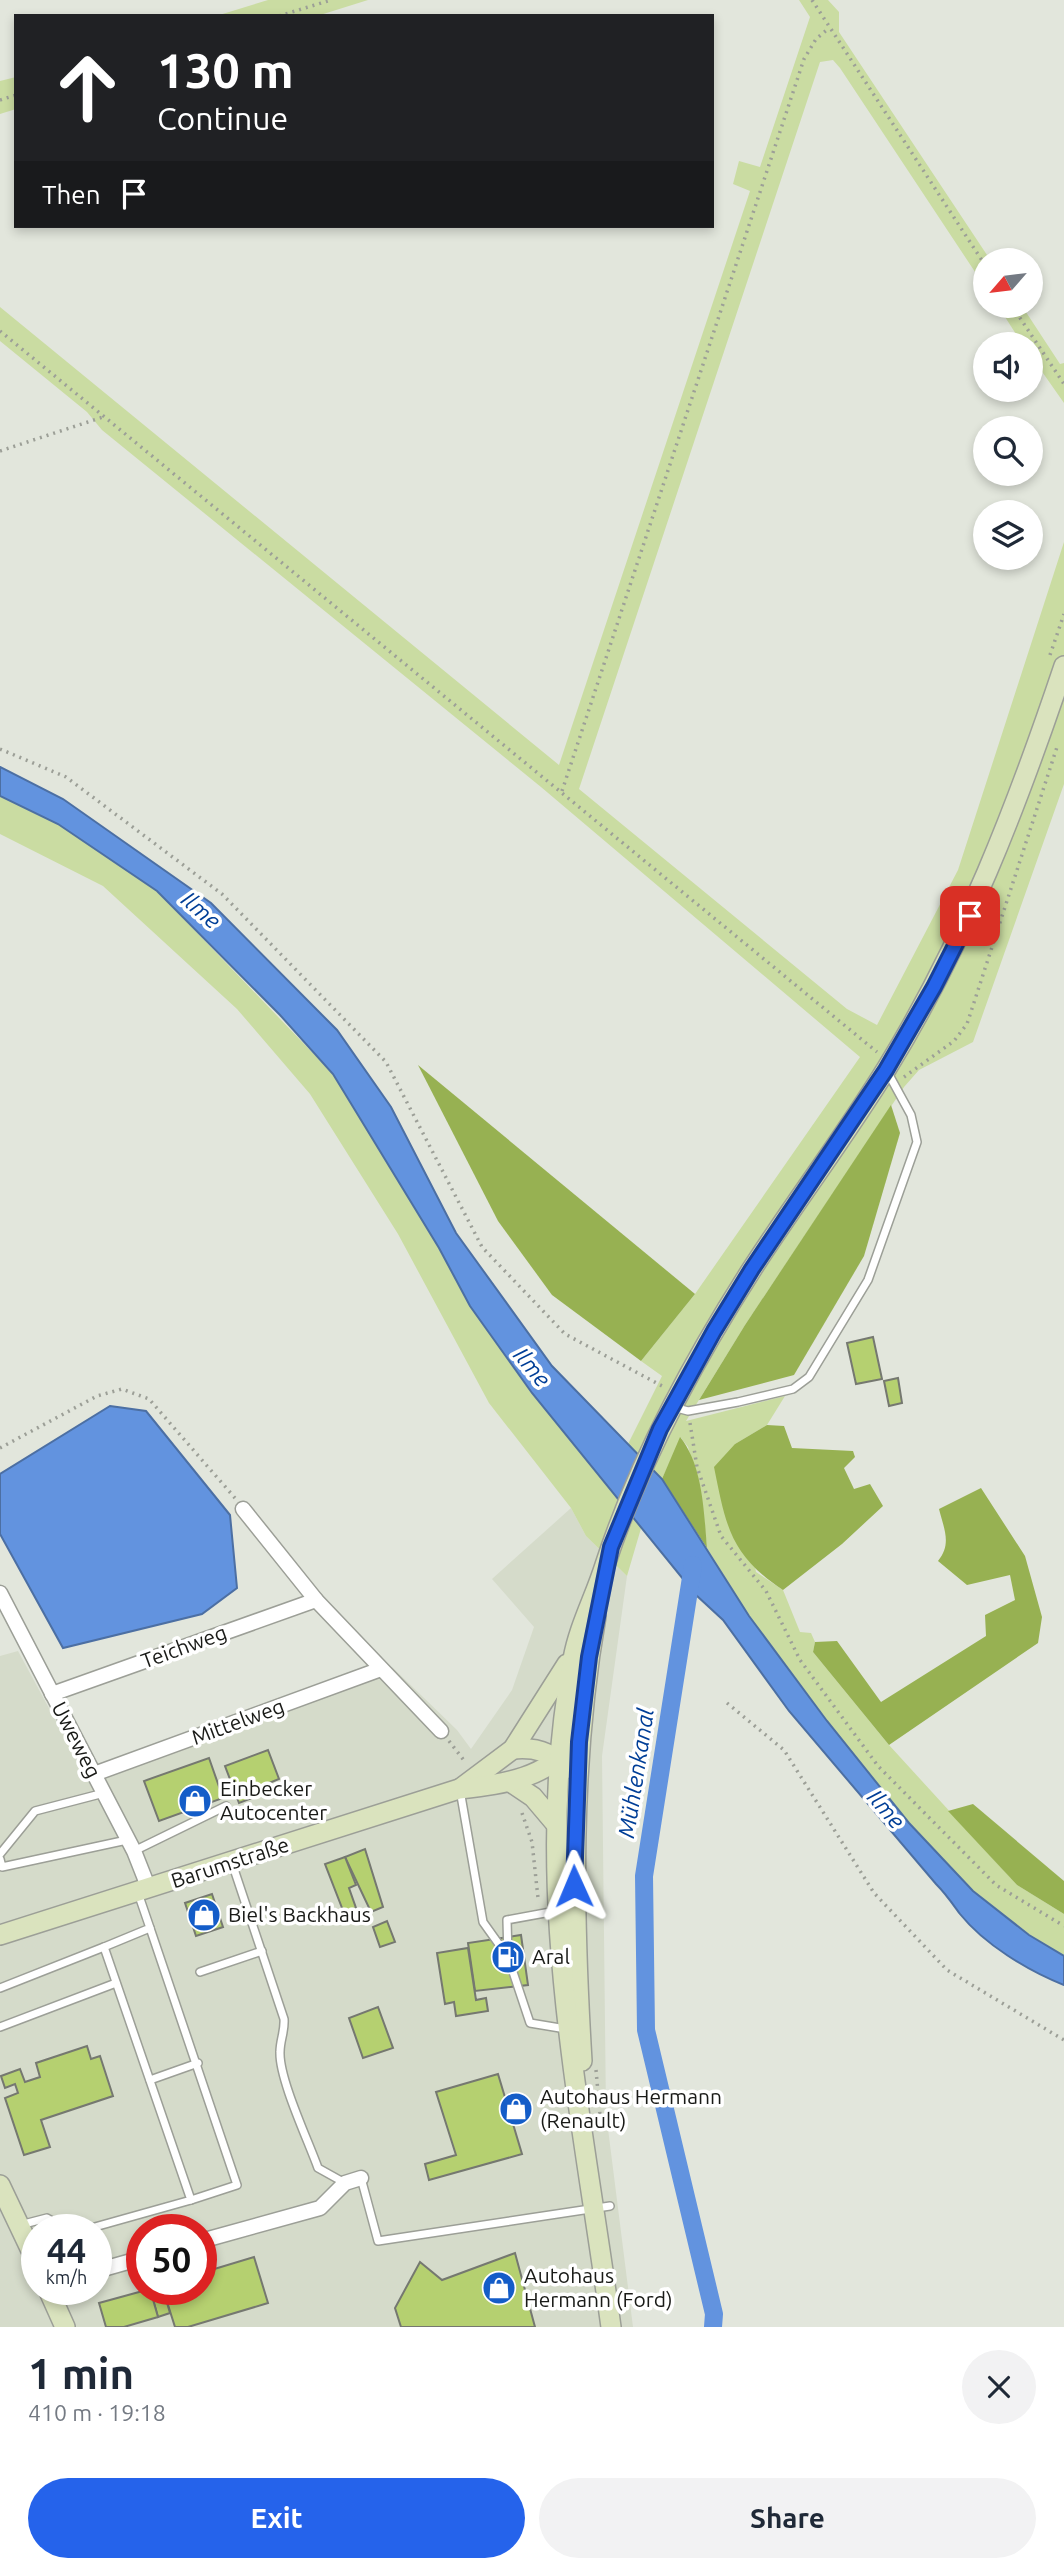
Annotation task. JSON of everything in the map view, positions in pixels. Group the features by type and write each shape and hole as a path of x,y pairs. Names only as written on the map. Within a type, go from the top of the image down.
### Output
{"main road":[{"path":"611,2327 602,2207 588,2160 566,2029 556,1910 555,1823 559,1760 573,1654 611,1547 672,1399 878,1066 934,987 970,916 1011,818 1056,665"},
{"path":"588,2160 576,1962 576,1784 579,1742 604,1570"},
{"name":"Barumstraße","path":"459,1789 513,1749 573,1654"},
{"name":"Barumstraße","path":"0,1935 459,1789 512,1783 559,1760 579,1742"},
{"path":"513,1749 530,1748 559,1760 576,1784"},
{"path":"512,1783 533,1797 555,1823"},
{"path":"0,2185 20,2226"},
{"path":"55,2305 65,2327"}],"street":[{"path":"243,1508 316,1600 441,1731"},
{"name":"Uweweg","path":"0,1593 131,1845 144,1891"},
{"name":"Teichweg","path":"52,1694 316,1600"},
{"name":"Mittelweg","path":"94,1774 382,1669"},
{"path":"217,2236 320,2207 345,2183 361,2178"}],"lane":[{"path":"672,1399 793,1389 809,1377 868,1280 917,1142 911,1115 878,1066"},
{"path":"459,1789 483,1923 508,1957"},
{"path":"104,1793 35,1811 0,1857 2,1867 131,1845 226,1806"},
{"path":"232,1862 284,2019 285,2032 280,2051 283,2070 318,2168 345,2183"},
{"path":"112,2222 237,2185 198,2063 150,1928 144,1891"},
{"path":"556,1910 507,1920 508,1957 530,2023 566,2029"},
{"path":"0,1988 150,1928"},
{"path":"104,1948 191,2200"},
{"path":"200,1972 262,1951"},
{"path":"0,2027 116,1983"},
{"path":"150,2080 198,2063"},
{"path":"361,2178 378,2241 602,2207"}],"path":[{"path":"286,14 331,0"},
{"path":"812,0 974,248"},
{"path":"562,791 804,59 816,39 829,28"},
{"path":"1020,318 1064,382"},
{"path":"0,331 878,1052"},
{"path":"0,451 103,417"},
{"path":"1056,665 1064,614"},
{"path":"0,749 66,777 222,894 386,1062 482,1247 565,1335 672,1399"},
{"path":"878,1052 878,1066"},
{"path":"878,1052 878,1066"},
{"path":"670,1377 672,1399 721,1536 766,1591 800,1660 878,1766 996,1885 1064,1926"},
{"path":"0,1448 97,1396 122,1389 149,1399 243,1508"},
{"path":"727,1703 785,1750 874,1893 947,1970 1064,2040"},
{"path":"441,1731 468,1765"},
{"path":"595,2058 601,2126"}],"shaded area":[{"path":"571,1508 586,1536 627,1576 602,1756 606,2113 633,2327 0,2327 0,1656 18,1651 84,1773 392,1667 457,1730 471,1749 512,1690 534,1627 492,1579"}],"green space":[{"path":"268,0 368,0 323,14 222,14"},
{"path":"799,0 828,0 839,12 839,32 982,248 973,248 973,269 840,68 833,60 820,62 579,789 847,1009 877,1025 958,870 1064,542 1064,784 973,1042 919,1070 904,1087 745,1325 686,1421 785,1396 767,1425 735,1444 756,1572 783,1590 800,1632 811,1633 815,1642 813,1652 889,1745 1017,1885 1064,1914 1064,1956 1029,1935 973,1891 909,1823 827,1721 749,1616 707,1548 702,1500 688,1447 681,1438 662,1479 627,1446 662,1376 641,1361 695,1294 860,1057 541,787 102,430 87,412 0,341 0,307 559,765 750,191 733,184 739,161 760,167 810,17"},
{"path":"14,78 14,110 0,114 0,81"},
{"path":"1006,318 1030,318 1039,332 1015,332"},
{"path":"1043,338 1060,364 1064,363 1064,403 1043,373"},
{"path":"0,796 58,824 157,891 333,1074 439,1248 470,1306 532,1393 642,1525 627,1576 586,1536 571,1508 489,1403 398,1234 310,1094 237,1009 103,886 0,834"},
{"path":"418,1065 695,1294 641,1361 552,1295 498,1221"},
{"path":"891,1105 900,1133 864,1256 794,1375 699,1400 745,1325"},
{"path":"767,1425 784,1426 792,1448 853,1451 855,1457 844,1468 854,1489 870,1484 883,1506 842,1544 783,1590 752,1564 733,1538 722,1506 714,1467 735,1444"},
{"path":"680,1437 688,1448 698,1475 707,1548 662,1479"},
{"path":"981,1488 1025,1556 1042,1617 1038,1643 889,1745 813,1652 815,1642 837,1641 881,1702 986,1636 985,1615 1015,1600 1010,1575 967,1585 938,1561 946,1542 939,1509"},
{"path":"973,1804 1064,1881 1064,1914 1017,1885 948,1811"}],"water":[{"name":"Ilme","path":"0,767 63,799 211,903 337,1030 391,1107 456,1233 552,1366 662,1479 749,1616 827,1721 909,1823 973,1891 1029,1935 1064,1956 1064,1985 1008,1955 981,1936 960,1914 789,1711 723,1620 696,1595 532,1393 470,1306 439,1248 333,1074 280,1015 157,891 58,824 0,796"},
{"path":"110,1406 146,1411 230,1515 237,1588 202,1614 63,1648 0,1534 0,1474"}],"building":[{"path":"873,1337 882,1379 856,1384 847,1343"},
{"path":"898,1378 902,1403 889,1406 884,1381"},
{"path":"268,1750 279,1779 257,1788 260,1795 239,1803 225,1766"},
{"path":"209,1758 223,1798 159,1821 144,1781"},
{"path":"365,1849 383,1907 371,1912 345,1857"},
{"path":"345,1857 356,1885 349,1888 356,1908 344,1913 325,1864"},
{"name":"Biel's Backhaus","path":"212,1894 223,1927 196,1936 185,1903"},
{"path":"387,1921 395,1942 380,1947 373,1927"},
{"path":"521,1935 528,1985 475,1991 468,1943"},
{"path":"468,1948 476,2000 486,1998 488,2011 456,2016 454,2002 445,2004 437,1953"},
{"path":"378,2007 393,2048 363,2058 349,2018"},
{"path":"87,2046 91,2059 100,2056 113,2096 41,2120 50,2147 24,2155 5,2098 18,2093 15,2084 5,2088 1,2076 20,2069 25,2082 40,2077 36,2063"},
{"path":"498,2074 522,2154 429,2180 425,2164 456,2155 436,2092"},
{"path":"515,2253 535,2327 401,2327 395,2308 420,2262 442,2280"},
{"path":"254,2257 268,2303 188,2327 175,2327 168,2305 217,2305 217,2268"},
{"path":"126,2296 126,2305 155,2305 158,2317 124,2327 106,2327 100,2305 112,2305 112,2299"},
{"path":"155,2305 168,2305 170,2313 158,2317"}],"waterway":[{"name":"Mühlenkanal","path":"693,1565 644,1876 646,2030 714,2314 713,2327"}],"place":[{"name":"Einbecker Autocenter","path":"195,1801"},
{"name":"Biel's Backhaus","path":"204,1915"},
{"name":"Aral","path":"508,1957"},
{"name":"Autohaus Hermann (Renault)","path":"516,2109"},
{"name":"Autohaus Hermann (Ford)","path":"499,2288"}],"route":[{"path":"574,1886 579,1742 589,1657 604,1570 611,1547 660,1429 714,1331 752,1269 886,1070 934,987 970,916"}]}
